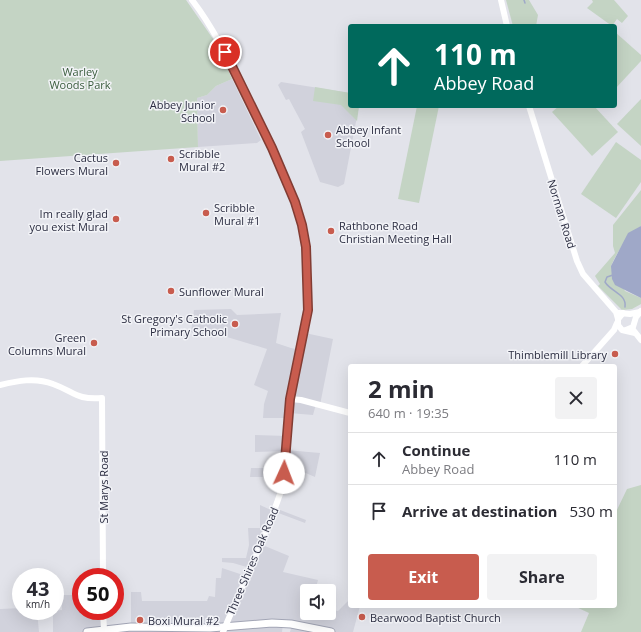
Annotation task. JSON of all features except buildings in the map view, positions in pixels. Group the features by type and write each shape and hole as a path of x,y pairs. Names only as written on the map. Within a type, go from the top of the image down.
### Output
{"main road":[{"path":"87,632 131,627 224,629 272,623 291,624 331,632"}],"street":[{"name":"Three Shires Oak Road","path":"192,0 220,41 272,148 297,206 307,256 308,310 290,399 284,473 280,494 224,629"},
{"path":"501,0 507,24"},
{"name":"Norman Road","path":"530,108 577,261 583,274 616,312 618,321 624,330"},
{"path":"616,312 627,314 641,312"},
{"path":"624,330 634,324 641,312"},
{"path":"584,364 614,330 618,321 627,314"},
{"path":"627,314 634,318 635,333"},
{"path":"614,330 624,330 635,333 641,340"},
{"name":"St Marys Road","path":"0,385 19,380 42,381 52,383 85,399 102,398 103,568"},
{"path":"290,399 300,400 348,413"},
{"path":"103,620 104,630"}],"shaded area":[{"name":"Abbey Junior School","path":"232,79 261,140 257,143 198,147 197,98 207,95 216,86"},
{"name":"Abbey Infant School","path":"281,82 348,93 348,108 359,108 344,184 338,187 320,182 301,132 305,129 289,99 286,100 278,85"},
{"path":"231,309 237,315 281,313 276,343 291,348 301,350 305,333 333,339 320,405 316,404 313,415 289,413 288,418 263,418 264,404 268,391 254,385 267,349 217,334 211,338 191,332 194,310"},
{"path":"255,435 287,436 286,450 320,453 315,477 292,467 285,467 285,451 255,452"},
{"path":"251,468 285,468 283,481 263,477 250,477"},
{"path":"260,505 273,511 260,544 289,556 283,572 318,580 317,584 300,584 300,620 336,620 336,611 338,611 348,601 348,608 359,608 353,632 290,632 292,625 283,624 282,632 53,632 53,620 64,620 64,595 72,595 72,620 103,620 104,630 131,627 131,592 141,592 142,601 207,601 209,596 215,597 216,578 221,578 222,568 246,576 250,568 233,563 222,562 222,558 246,558 249,545 248,528 260,528"},
{"path":"275,508 306,520 305,523 273,511"},
{"path":"12,608 12,620 38,620 39,632 0,632 0,609"}],"green space":[{"name":"Warley Woods Park","path":"0,0 186,0 218,46 232,79 216,86 207,95 197,98 198,147 0,161"},
{"path":"506,0 529,0 538,15 536,24 512,24"},
{"path":"592,0 614,0 628,16 622,23 617,19 613,24 609,24 587,8 593,2"},
{"path":"617,34 641,55 641,61 617,87"},
{"path":"315,87 348,93 348,108 359,108 357,121 341,105 313,101"},
{"path":"641,99 641,146 617,124"},
{"path":"417,108 439,108 419,203 398,199"},
{"path":"557,108 596,108 618,132 592,156 552,112"},
{"path":"616,142 641,160 641,182 616,218 581,194"},
{"path":"641,190 641,226 623,244 611,266 625,291 641,298 641,304 632,309 622,310 598,286 600,284 595,276 615,253 613,246 613,225"},
{"path":"641,485 641,632 581,632 589,613 578,608 617,608 617,510 627,489"}],"water":[{"path":"641,226 641,298 615,285 612,279 611,266 628,233"}],"waterway":[{"path":"613,275 607,277 605,282 624,299 625,307"}],"place":[{"name":"Abbey Junior School","path":"223,110"},
{"name":"Abbey Infant School","path":"328,135"},
{"name":"Scribble Mural #2","path":"171,159"},
{"name":"Cactus Flowers Mural","path":"116,163"},
{"name":"Scribble Mural #1","path":"206,213"},
{"name":"Im really glad you exist Mural","path":"116,219"},
{"name":"Rathbone Road Christian Meeting Hall","path":"331,231"},
{"name":"Sunflower Mural","path":"171,291"},
{"name":"St Gregory's Catholic Primary School","path":"235,324"},
{"name":"Green Columns Mural","path":"94,343"},
{"name":"Thimblemill Library","path":"615,354"},
{"name":"Bearwood Baptist Church","path":"362,617"},
{"name":"Boxi Mural #2","path":"140,620"}],"route":[{"path":"225,52 272,148 295,202 302,225 306,247 308,310 290,399 284,473"}]}
